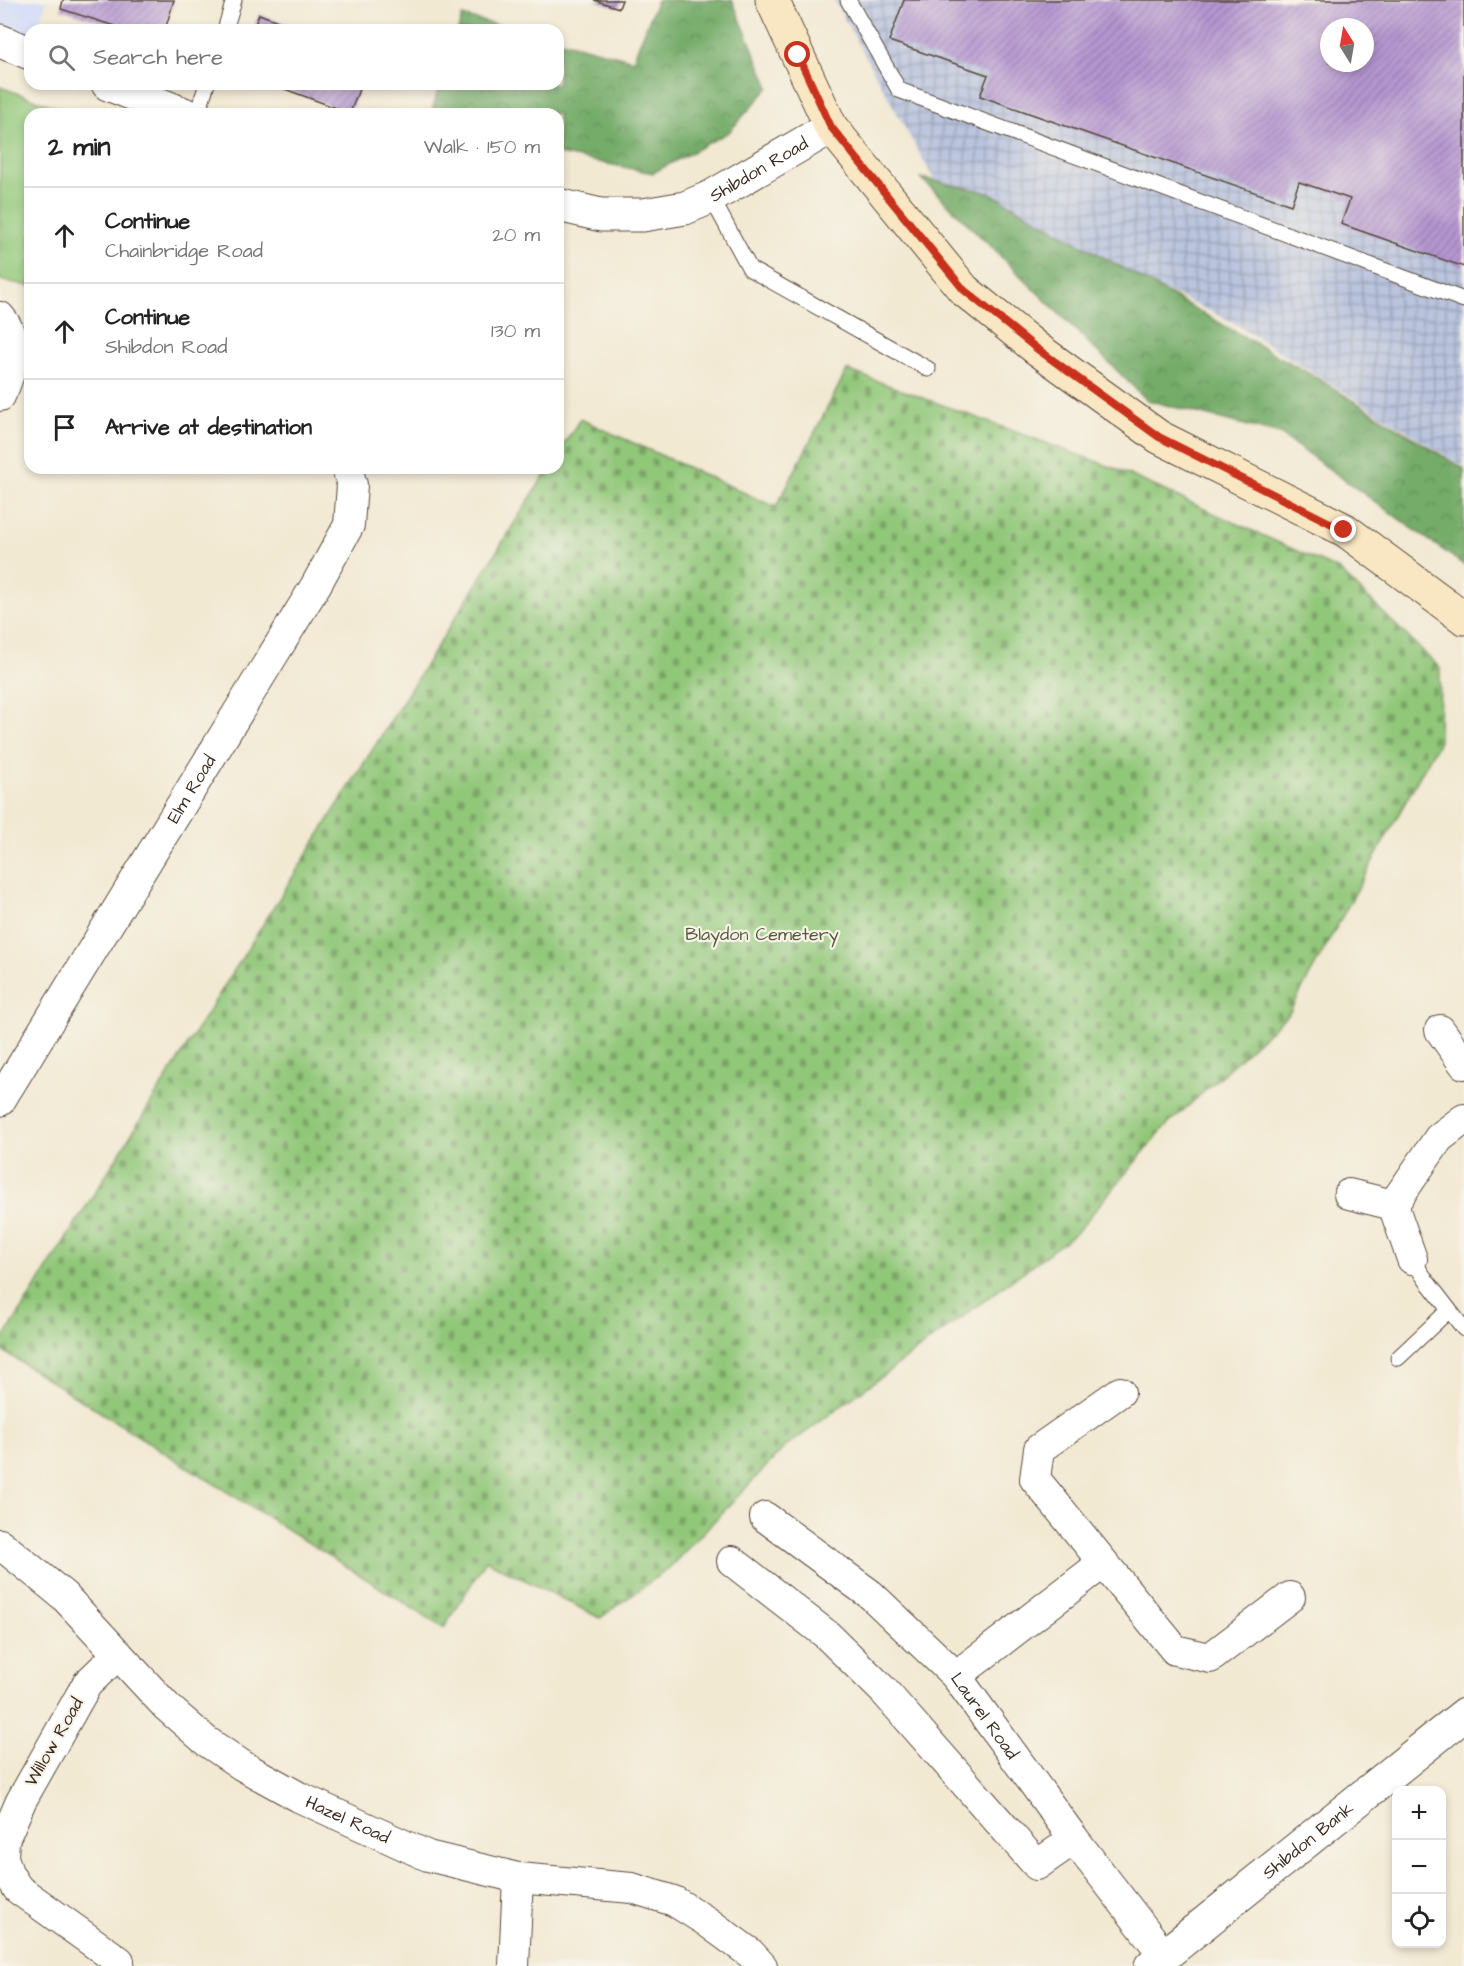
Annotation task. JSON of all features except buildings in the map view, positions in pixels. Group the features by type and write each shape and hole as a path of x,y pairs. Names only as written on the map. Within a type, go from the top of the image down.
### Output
{"main road":[{"path":"772,0 831,127 964,290 1036,348 1159,437 1344,530 1464,618"}],"street":[{"path":"0,41 24,51"},
{"path":"123,90 169,108"},
{"name":"Shibdon Road","path":"564,206 601,215 644,215 685,208 711,197 831,127"},
{"path":"0,396 8,381 12,359 12,322"},
{"name":"Elm Road","path":"0,1101 310,596 349,525 352,485 349,474"},
{"path":"1440,1030 1464,1064"},
{"path":"1393,1205 1439,1138 1464,1119"},
{"path":"1349,1194 1393,1205"},
{"path":"1393,1205 1412,1259"},
{"path":"1120,1392 1039,1449 1035,1479 1103,1563 1176,1650 1210,1658 1290,1597"},
{"name":"Laurel Road","path":"765,1517 871,1595 956,1676 1074,1839 1157,1961"},
{"name":"Hazel Road","path":"0,1544 64,1596 167,1707 206,1741 252,1772 298,1797 428,1856 518,1878 632,1888 674,1902 750,1953 762,1966"},
{"path":"732,1561 827,1635 884,1690 1037,1865 1074,1839"},
{"path":"956,1676 1103,1563"},
{"name":"Willow Road","path":"118,1654 87,1684 21,1801 2,1840 3,1857 8,1874 18,1889 118,1961"},
{"name":"Shibdon Bank","path":"1157,1961 1464,1715"},
{"path":"514,1966 518,1878"}],"lane":[{"path":"227,24 234,0"},
{"path":"848,0 899,90 1464,300"},
{"path":"199,108 205,90"},
{"path":"711,197 750,269 928,369"},
{"path":"1412,1259 1464,1329"},
{"path":"1398,1358 1449,1310"}],"shaded area":[{"path":"0,0 47,0 38,24 24,24 24,43 0,31"},
{"path":"834,0 1464,0 1464,467 1229,320 937,185"}],"green space":[{"path":"657,0 732,0 769,87 729,132 653,173 564,155 564,108 433,108 438,90 564,90 564,42 633,60"},
{"path":"462,16 493,24 460,24"},
{"path":"0,87 58,108 24,108 24,285 0,280"},
{"path":"921,178 990,193 1317,378 1464,469 1464,565 1280,434 1147,400"},
{"name":"Blaydon Cemetery","path":"847,370 1114,468 1339,570 1440,668 1439,741 1289,1013 1162,1130 1076,1233 783,1449 668,1569 600,1618 486,1560 444,1628 0,1349 0,1344 545,474 564,474 564,444 580,419 776,507"}],"route":[{"path":"798,55 831,127 964,290 1036,348 1159,437 1344,530"}]}
